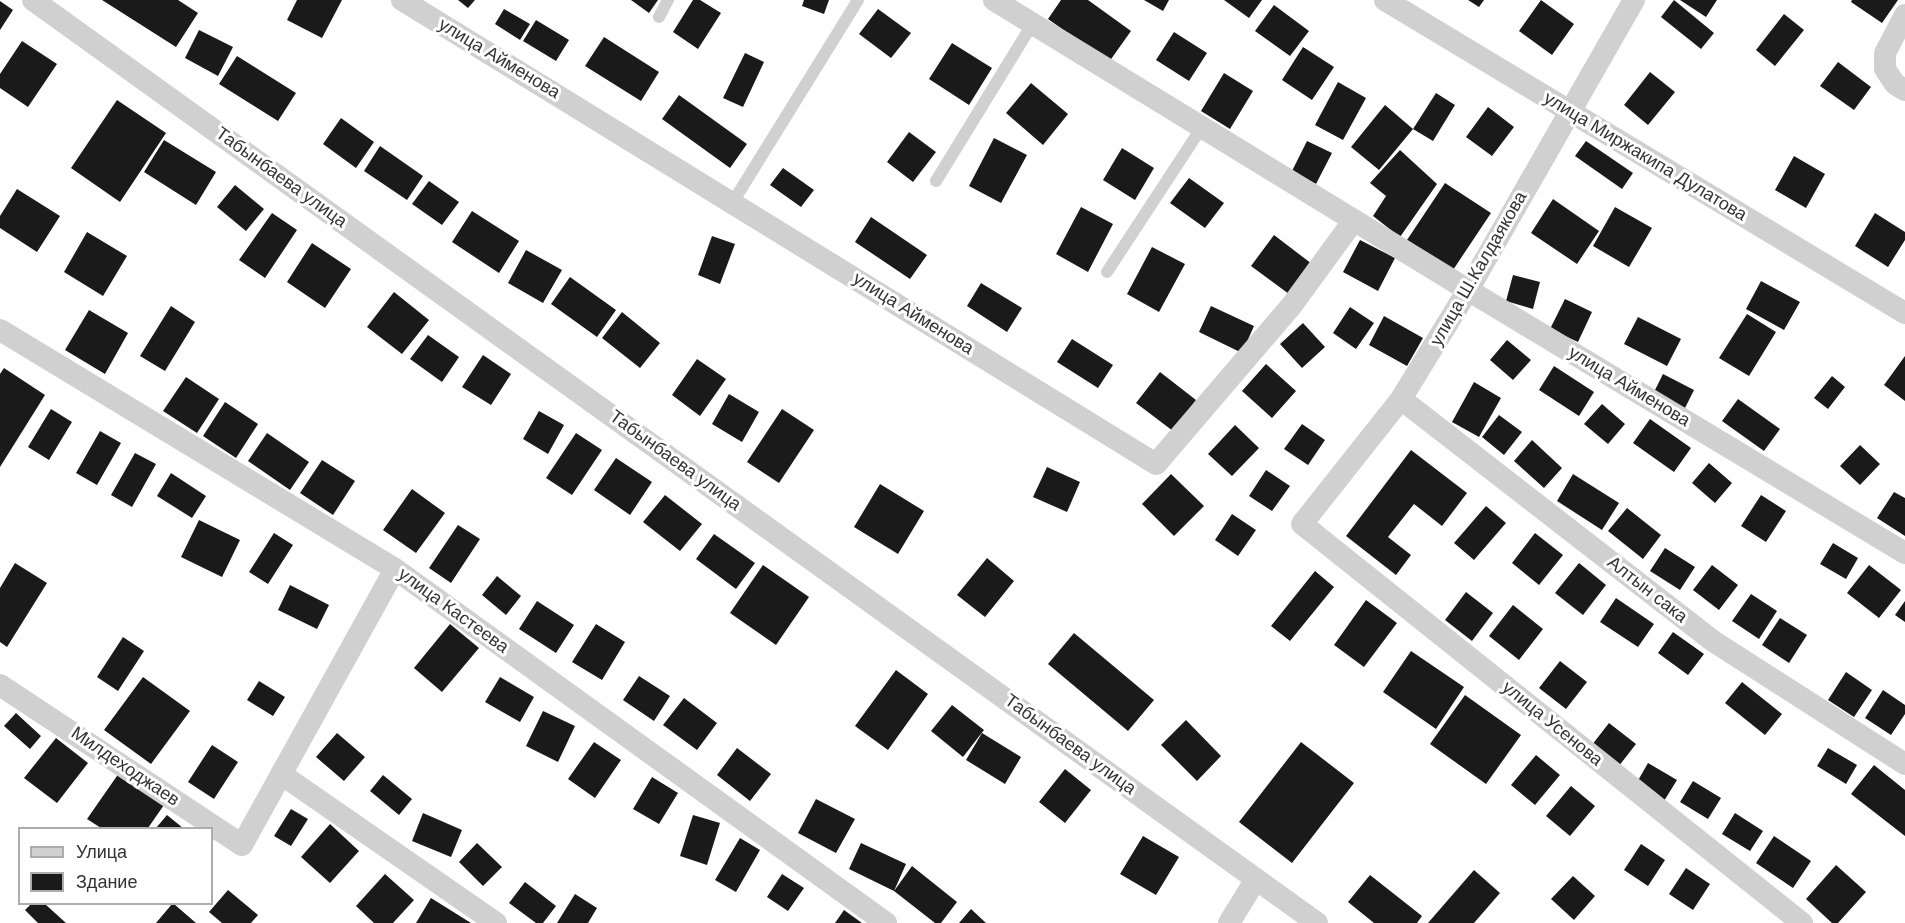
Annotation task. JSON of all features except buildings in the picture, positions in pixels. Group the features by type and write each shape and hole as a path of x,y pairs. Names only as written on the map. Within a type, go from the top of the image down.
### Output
{"street":[{"name":"Табынбаева улица","path":"33,0 1317,923"},
{"name":"улица Айменова","path":"402,0 1156,464 1292,305 1354,220"},
{"name":"улица Айменова","path":"994,0 1468,290 1905,553"},
{"name":"улица Миржакипа Дулатова","path":"1385,0 1905,313"},
{"name":"улица Ш.Калдаякова","path":"1302,524 1401,399 1468,290 1634,0"},
{"path":"1905,15 1885,53 1885,69 1894,84 1905,90"},
{"name":"улица Кастеева","path":"0,330 395,569 886,923"},
{"name":"Алтын сака","path":"1401,399 1713,641 1905,764"},
{"name":"улица Усенова","path":"1302,524 1802,923"},
{"name":"Милдеходжаев","path":"0,685 242,845 395,569"},
{"path":"282,774 496,923"},
{"path":"1229,923 1256,879"}],"lane":[{"path":"659,17 668,0"},
{"path":"733,202 858,0"},
{"path":"936,182 1033,23"},
{"path":"1107,272 1202,127"}]}
